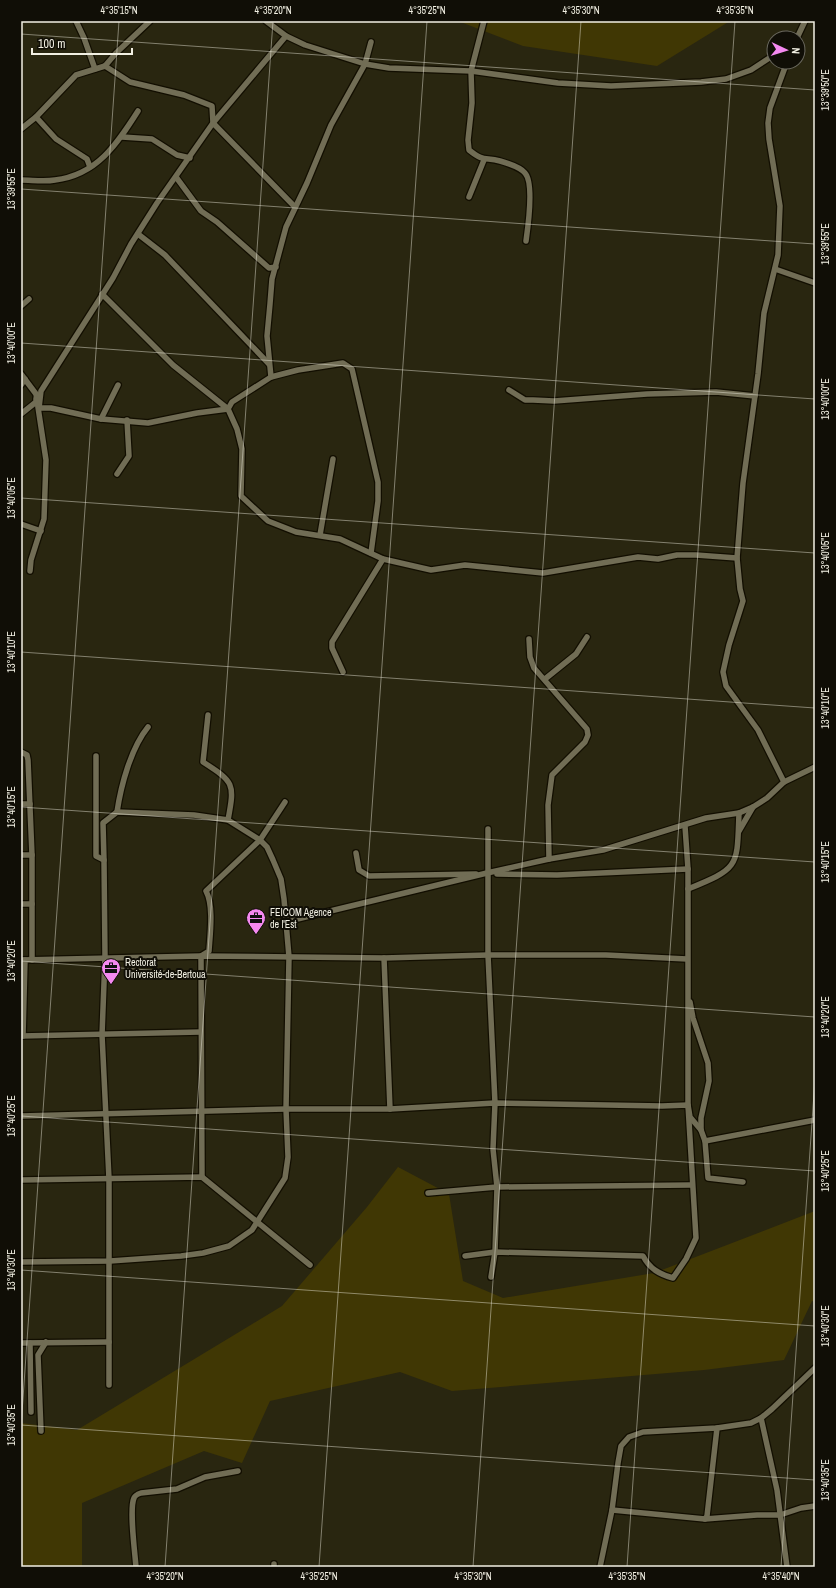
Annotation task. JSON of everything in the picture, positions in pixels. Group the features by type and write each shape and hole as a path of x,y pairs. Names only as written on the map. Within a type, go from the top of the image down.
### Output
{"street":[{"path":"76,21 95,68"},
{"path":"21,129 36,117 76,75 105,66 116,53 150,21"},
{"path":"266,21 286,36 305,45 366,64 389,68 471,71 558,83 611,86 701,82 726,79 751,70 766,61"},
{"path":"484,21 471,71 472,103 468,140 469,150 484,160 499,161 512,166 524,172 529,179 528,227 526,241"},
{"path":"39,408 41,391 113,278 138,234 213,123 286,36"},
{"path":"271,377 267,336 272,280 286,227 294,206 307,183 331,125 366,64 372,42"},
{"path":"105,66 130,82 184,95 212,106 213,123 294,206"},
{"path":"784,70 770,108 768,123 769,139 780,206 778,255 764,313 755,396 743,483 737,558 740,589 743,601 729,645 723,672 726,686 758,730 784,782"},
{"path":"21,180 54,180 81,174 103,159 122,136 138,111"},
{"path":"36,117 56,139 87,160 90,167"},
{"path":"122,136 152,139 177,155 190,158"},
{"path":"469,197 484,160"},
{"path":"176,177 201,211 217,222 269,268 276,267"},
{"path":"138,234 175,265 269,364"},
{"path":"775,269 815,283"},
{"path":"102,294 172,365 228,409 237,429 242,449 241,496 268,521 296,532 340,539 383,559 431,570 465,565 543,573 571,570 623,559 658,559 683,555 737,558"},
{"path":"21,306 28,299"},
{"path":"228,409 232,402 271,377 322,365 343,364 352,369 378,482 378,501 371,553"},
{"path":"21,374 36,394 46,460 44,519 31,560 30,571"},
{"path":"21,385 26,379"},
{"path":"100,419 118,385"},
{"path":"509,390 525,400 540,401 692,392 716,392 755,396"},
{"path":"21,414 36,402 36,394"},
{"path":"39,408 51,408 100,419 127,420 148,423 197,413 228,409"},
{"path":"118,474 128,456 127,420"},
{"path":"320,536 333,459"},
{"path":"21,524 41,531"},
{"path":"343,672 332,648 332,642 383,559"},
{"path":"545,679 576,654 587,637"},
{"path":"529,639 531,662 534,668 587,729 588,735 585,742 552,775 548,805 549,859"},
{"path":"208,715 203,762 226,777 233,794 228,820"},
{"path":"117,812 119,796 138,738 148,727"},
{"path":"21,752 27,754 28,760 32,855 32,960"},
{"path":"96,756 96,856 104,860"},
{"path":"285,922 487,873 549,859 603,850 685,826 706,818 739,813 753,807 767,798 784,782 815,767"},
{"path":"201,956 209,951 211,926 209,896 206,891 260,840 286,802"},
{"path":"21,804 30,804"},
{"path":"738,831 753,807"},
{"path":"21,1262 110,1261 203,1254 229,1246 252,1230 285,1178 288,1156 286,1109 289,957 281,879 267,847 260,840 228,820 194,815 117,812 103,822 105,957 102,1035 109,1179 110,1261 109,1385"},
{"path":"688,889 717,876 732,866 737,856 739,813"},
{"path":"465,1256 494,1252 644,1256 649,1266 661,1274 673,1278 686,1259 696,1238 688,1104 688,869 685,826"},
{"path":"488,829 488,955 495,1103 493,1149 497,1187 494,1252 491,1277"},
{"path":"356,853 359,870 369,876 487,873 557,875 688,869"},
{"path":"21,855 32,855"},
{"path":"21,904 32,904"},
{"path":"201,1032 22,1036 23,960 201,956 384,958 488,955 606,955 687,960"},
{"path":"201,956 202,1177"},
{"path":"384,958 390,1109"},
{"path":"687,960 691,1005 708,1063 709,1081 701,1130"},
{"path":"21,1116 202,1110 390,1109 495,1103 662,1106 688,1104"},
{"path":"688,1104 690,1117 701,1130 705,1141 708,1178 743,1182"},
{"path":"705,1141 815,1120"},
{"path":"21,1180 202,1177 310,1265"},
{"path":"428,1193 497,1187 692,1185"},
{"path":"41,1431 38,1355 46,1342"},
{"path":"21,1343 109,1342"},
{"path":"30,1343 31,1412"},
{"path":"600,1567 612,1510 621,1446 629,1437 643,1432 717,1428 750,1423 761,1418 815,1368"},
{"path":"761,1418 777,1490 787,1567"},
{"path":"705,1519 708,1516 717,1428"},
{"path":"136,1567 132,1509 133,1499 136,1495 141,1493 177,1489 205,1477 238,1471"},
{"path":"612,1510 705,1519 757,1515 780,1515 801,1508 815,1506"}],"shaded area":[{"path":"458,21 730,21 657,66 523,46"},
{"path":"398,1167 449,1194 463,1281 503,1298 654,1273 815,1211 815,1302 812,1301 784,1360 704,1370 452,1391 400,1372 270,1401 242,1463 204,1451 82,1503 82,1567 21,1567 21,1423 77,1430 282,1306 367,1207"}],"place":[{"name":"FEICOM Agence de l'Est","path":"256,935"},
{"name":"Rectorat Université-de-Bertoua","path":"111,985"}]}
